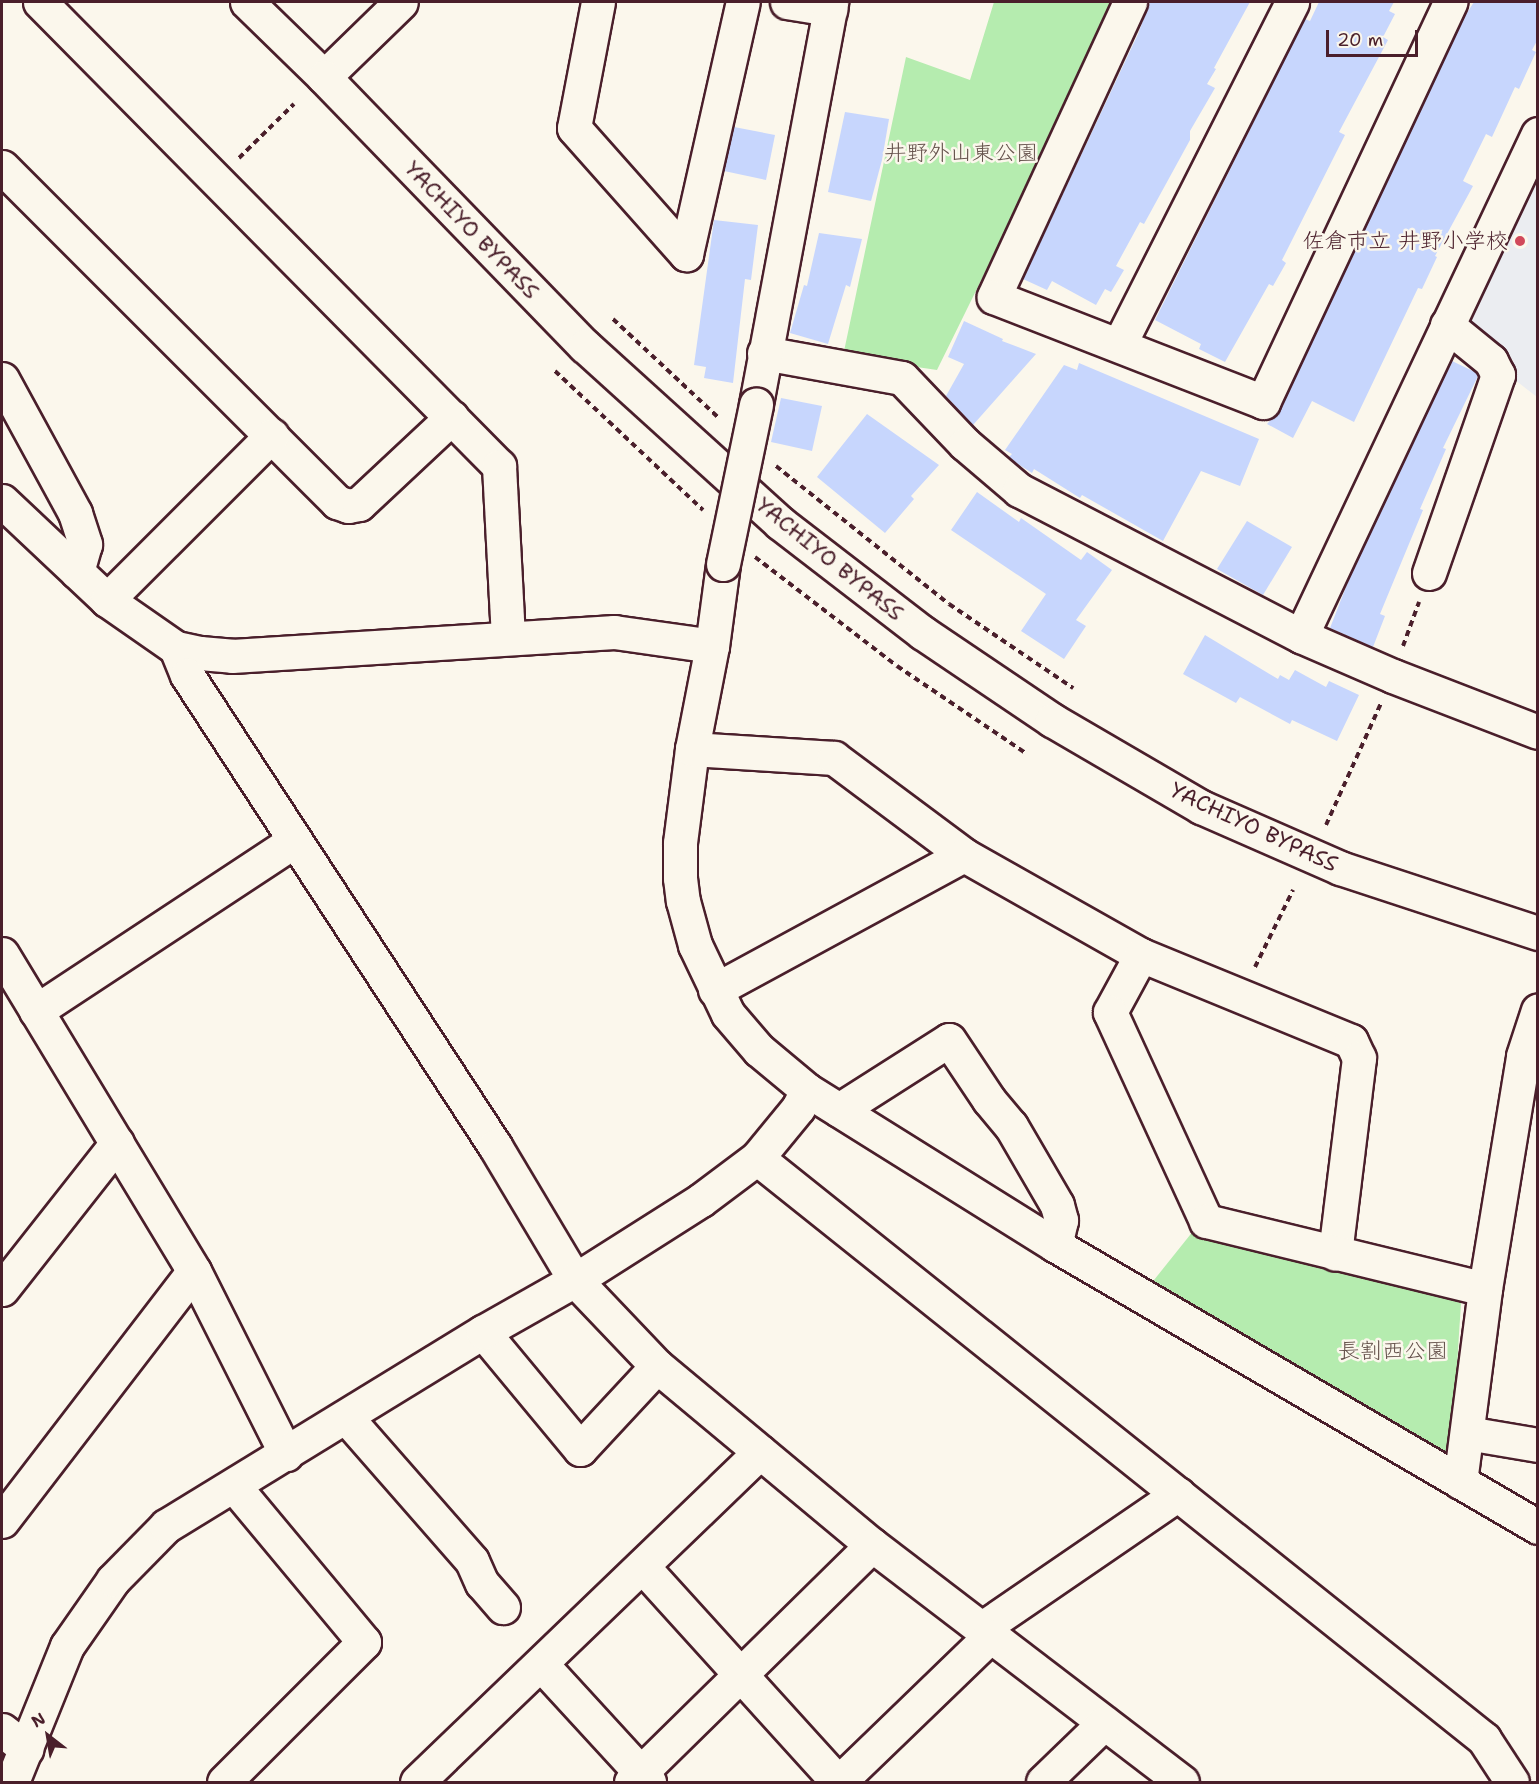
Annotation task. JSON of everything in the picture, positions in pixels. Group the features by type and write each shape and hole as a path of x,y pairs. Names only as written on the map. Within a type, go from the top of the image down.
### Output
{"main road":[{"path":"40,2 499,466 507,637"},
{"name":"YACHIYO BYPASS","path":"247,2 324,77 585,346 780,523 923,633 1052,720 1201,807 1340,868 1538,933"},
{"path":"324,77 401,2"},
{"path":"598,2 574,128 686,254 743,2"},
{"path":"787,2 831,5 764,353 737,558 712,646 692,748 680,843 680,878 683,901 695,945 716,990 728,1014 759,1050 807,1090 1055,1245 1538,1527"},
{"path":"1130,2 994,297 1263,402 1450,2"},
{"path":"1119,345 1292,2"},
{"path":"1301,636 1538,134"},
{"path":"2,167 337,502 348,506 359,504 452,417"},
{"path":"1429,573 1498,375 1491,361 1447,325"},
{"path":"764,353 902,378 965,444 1018,490 1301,636 1393,676 1538,732"},
{"path":"2,379 75,513 85,544 77,572"},
{"path":"107,600 272,435"},
{"path":"2,501 40,540 107,600 176,648 232,656 614,632 712,646"},
{"path":"176,648 187,675 495,1146 575,1280 657,1366 872,1545 1182,1782"},
{"path":"692,748 834,758 964,855 1141,955 1351,1041 1359,1058 1335,1254"},
{"path":"36,1011 295,840"},
{"path":"716,990 964,855"},
{"path":"2,954 194,1271 286,1454"},
{"path":"1141,955 1110,1012 1206,1221 1485,1289"},
{"path":"1460,1482 1485,1289 1523,1056 1538,1010"},
{"path":"839,1110 949,1040 989,1100 1011,1126 1058,1205 1061,1220 1055,1245"},
{"path":"12,1782 14,1739 68,1646 113,1580 166,1526 483,1332 575,1280 701,1200 757,1158 798,1108 807,1090"},
{"path":"2,1289 117,1143"},
{"path":"757,1158 1484,1739 1512,1782"},
{"path":"2,1521 194,1271"},
{"path":"483,1332 580,1449 657,1366"},
{"path":"346,1417 472,1561 482,1583 503,1607"},
{"path":"1467,1433 1538,1445"},
{"path":"417,1782 760,1452"},
{"path":"224,1782 364,1642 234,1486"},
{"path":"642,1566 839,1782 986,1632 1178,1494"},
{"path":"541,1664 640,1779 872,1545"},
{"path":"1043,1782 1104,1723"}],"path":[{"path":"217,180 294,104"},
{"path":"613,319 725,424"},
{"path":"555,371 708,515"},
{"path":"771,461 949,604 1073,688"},
{"path":"737,558 1027,754"},
{"path":"1241,996 1293,890"}],"shaded area":[{"name":"佐倉市立 井野小学校","path":"1537,170 1537,397 1510,376 1513,360 1469,331 1469,313"}],"green space":[{"name":"井野外山東公園","path":"994,2 1118,2 937,370 843,356 906,57 970,80"},
{"name":"長割西公園","path":"1194,1230 1461,1303 1451,1459 1150,1285"}],"building":[{"path":"1150,2 1250,2 1207,84 1215,88 1190,131 1190,140 1144,224 1140,222 1116,266 1124,270 1111,292 1105,289 1096,305 1052,281 1047,290 1023,279 1138,34"},
{"path":"1319,2 1394,2 1389,11 1395,14 1383,37 1388,40 1339,132 1345,135 1282,260 1286,263 1273,286 1269,284 1225,362 1199,349 1201,344 1155,320 1305,19 1310,21"},
{"path":"1474,2 1538,2 1538,39 1532,50 1536,52 1519,89 1515,87 1492,137 1486,134 1463,181 1473,186 1435,256 1437,257 1422,289 1418,288 1354,422 1312,401 1293,438 1267,424 1280,410 1461,22"},
{"path":"845,112 889,119 882,160 871,201 828,192"},
{"path":"734,127 775,135 766,180 724,171"},
{"path":"714,220 758,225 751,280 745,279 733,383 704,378 706,367 694,365"},
{"path":"819,233 862,239 850,287 846,285 828,344 790,333 804,285 807,286"},
{"path":"964,321 1003,339 1002,341 1036,354 973,425 946,396 964,364 948,357"},
{"path":"1452,361 1475,372 1478,376 1443,448 1446,449 1420,509 1423,510 1380,614 1385,616 1373,647 1330,628 1353,569"},
{"path":"1079,363 1259,439 1240,486 1201,471 1163,541 1082,495 1080,498 1034,469 1032,473 1015,462 1009,457 1012,454 1005,450 1064,365 1077,370"},
{"path":"781,398 822,406 812,451 771,442"},
{"path":"867,414 939,465 911,496 914,499 885,533 817,477"},
{"path":"977,492 1019,522 1021,518 1081,560 1087,552 1112,570 1076,620 1086,626 1064,659 1021,631 1046,594 951,530"},
{"path":"1247,521 1292,547 1263,595 1217,569"},
{"path":"1205,635 1278,679 1280,675 1289,680 1295,670 1326,687 1329,681 1359,695 1337,741 1292,720 1290,724 1240,697 1236,703 1183,674"}],"place":[{"name":"佐倉市立 井野小学校","path":"1520,241"}]}
